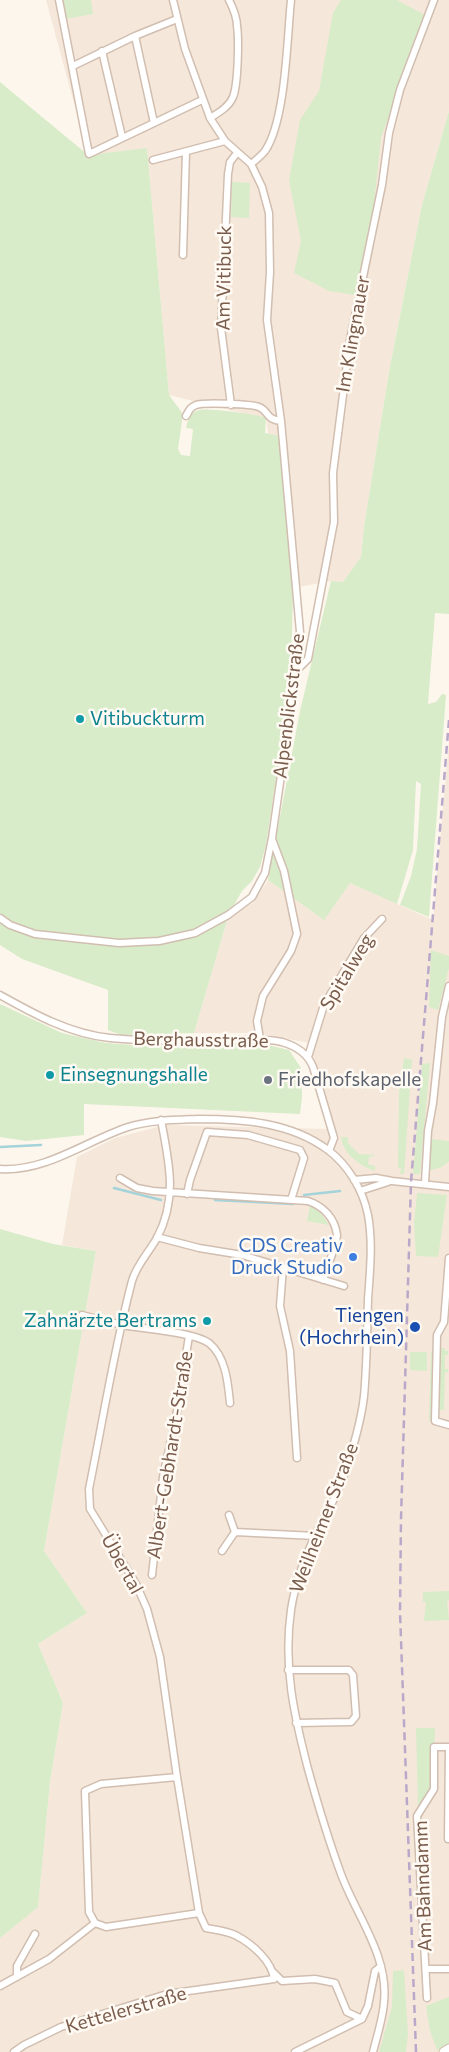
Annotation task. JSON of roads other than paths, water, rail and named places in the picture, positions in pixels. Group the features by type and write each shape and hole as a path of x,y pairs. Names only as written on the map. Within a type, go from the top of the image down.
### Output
{"main road":[{"path":"444,2052 449,2049"}],"street":[{"path":"60,0 89,154 202,100"},
{"name":"Alpenblickstraße","path":"0,918 10,925 35,934 119,943 159,941 195,932 228,915 252,896 265,873 272,838 300,632 281,421 267,320 270,272 269,213 262,187 251,164 225,141 210,118 184,50 174,0"},
{"path":"210,118 225,108 233,98 236,82 238,28 234,9 229,0"},
{"path":"251,164 265,150 274,128 282,98 291,0"},
{"name":"Im Klingnauer","path":"296,671 308,659 334,522 333,473 350,340 382,185 389,132 400,90 434,0"},
{"path":"73,66 135,36 177,19"},
{"path":"135,36 154,123"},
{"path":"102,51 122,138"},
{"path":"153,160 225,141"},
{"path":"183,255 186,152"},
{"name":"Am Vitibuck","path":"231,405 221,328 228,174 230,162 237,152"},
{"path":"186,416 194,406 200,403 258,407 272,420 281,421"},
{"path":"260,1039 257,1021 263,996 291,951 297,934 284,871 272,838"},
{"name":"Spitalweg","path":"308,1057 324,1005 364,938 382,919"},
{"path":"425,1183 428,1131 433,1103 442,1017 449,986"},
{"name":"Berghausstraße","path":"0,995 66,1028 109,1038 187,1041 260,1039 286,1044 298,1049 308,1057"},
{"path":"308,1057 334,1138 329,1151"},
{"name":"Weilheimer Straße","path":"0,1169 14,1170 54,1160 124,1129 161,1120 234,1119 262,1123 300,1134 329,1151 342,1163 360,1191 368,1214 370,1237 364,1399 342,1482 315,1536 295,1588 288,1646 288,1670 296,1723 323,1825 344,1884 381,1966 385,2000 373,2052"},
{"name":"Übertal","path":"161,1120 168,1156 171,1192 166,1216 157,1237 133,1278 89,1489 90,1509 136,1584 147,1609 160,1657 199,1913"},
{"path":"187,1194 207,1132 248,1134 300,1150 304,1158 291,1200"},
{"path":"120,1178 138,1188 187,1194 308,1200 321,1206 329,1216 337,1236 323,1280"},
{"path":"354,1180 367,1178 449,1187"},
{"path":"360,1191 392,1182"},
{"path":"157,1237 199,1248 242,1255 344,1286"},
{"path":"449,1258 446,1322 437,1335 435,1421 449,1425"},
{"path":"283,1267 280,1306 290,1351 297,1458"},
{"name":"Albert-Gebhardt-Straße","path":"82,1315 122,1325 198,1338 209,1344 219,1356 228,1379 230,1403"},
{"name":"Albert-Gebhardt-Straße","path":"152,1575 163,1477 176,1417 189,1336"},
{"path":"230,1515 235,1532"},
{"path":"235,1532 315,1536"},
{"path":"222,1550 235,1532"},
{"path":"288,1670 349,1670 353,1675 356,1716 351,1722 296,1723"},
{"name":"Am Bahndamm","path":"427,1998 417,1816 434,1789 434,1747 449,1747"},
{"path":"448,1839 449,1747"},
{"path":"177,1777 101,1784 85,1791 89,1912 94,1923 106,1927 199,1913 206,1928 236,1935 253,1947 267,1962 273,1975 282,1981 315,1979 335,1983 347,2012 362,2019"},
{"path":"0,1986 50,1959 94,1923"},
{"path":"17,1976 17,1966 35,1934"},
{"path":"296,2052 362,2019 368,2006 375,1971 381,1966"},
{"name":"Am Bahndamm","path":"426,1969 449,1969"},
{"name":"Kettelerstraße","path":"14,2052 61,2027 168,1994 273,1975"}],"waterway":[{"path":"0,1147 41,1145"},
{"path":"114,1188 161,1200"},
{"path":"304,1195 340,1191"},
{"path":"215,1200 293,1204"}],"railway":[{"path":"416,2052 400,1612 401,1519 411,1182 449,720"}],"place":[{"name":"Vitibuckturm","path":"80,719"},
{"name":"Einsegnungshalle","path":"50,1075"},
{"name":"Friedhofskapelle","path":"268,1080"},
{"name":"CDS Creativ Druck Studio","path":"353,1257"},
{"name":"Zahnärzte Bertrams","path":"207,1321"},
{"name":"Tiengen (Hochrhein)","path":"415,1327"}]}
